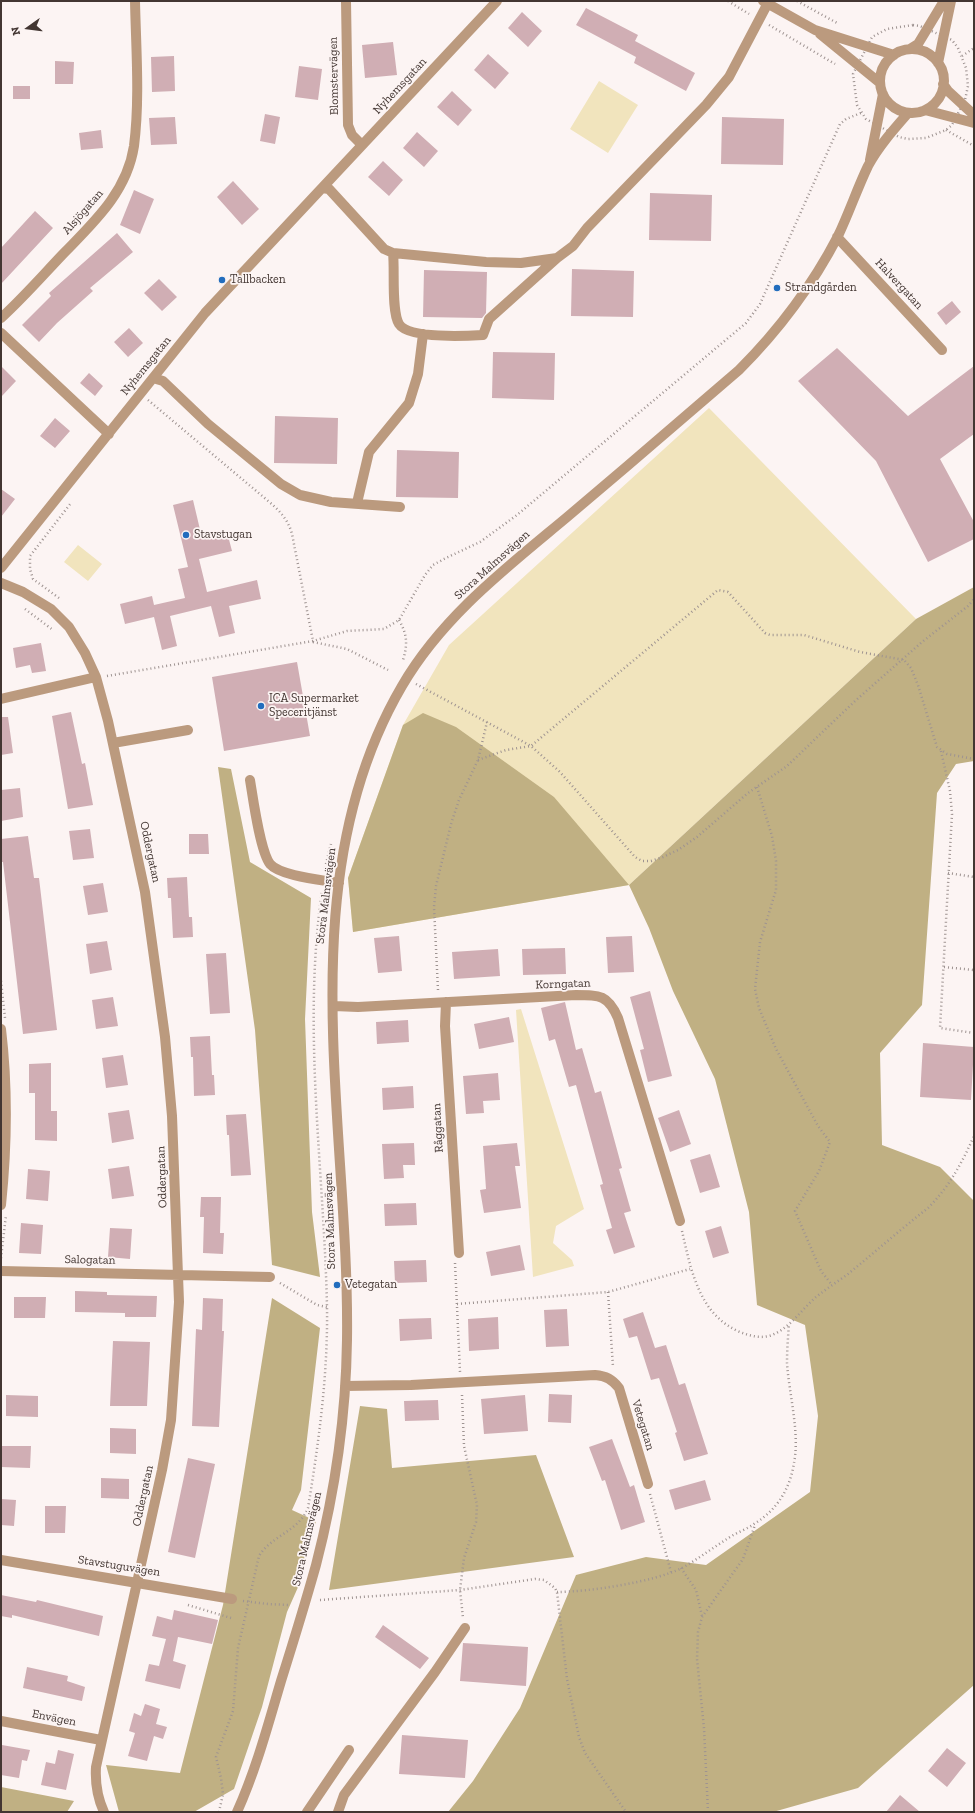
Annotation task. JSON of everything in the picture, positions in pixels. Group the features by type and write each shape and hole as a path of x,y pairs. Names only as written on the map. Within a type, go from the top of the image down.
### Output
{"street":[{"name":"Alsjögatan","path":"1,318 92,224 110,204 121,185 134,147 136,97 135,1"},
{"name":"Blomstervägen","path":"346,1 348,125 352,135 362,145"},
{"name":"Nyhemsgatan","path":"1,568 205,313 497,1"},
{"path":"944,1 918,44 910,49 894,55 884,66 880,83 883,94 889,103 896,108 908,112 925,110 974,123"},
{"path":"938,63 951,1"},
{"path":"322,188 330,190 389,251 394,302 398,323 404,330 423,334 461,336 483,335 489,319 557,258 573,246 587,228 706,105 729,77 767,2 815,30 880,83"},
{"path":"815,30 894,55"},
{"path":"910,49 926,53 938,63 942,73 943,84 938,98 925,110"},
{"path":"943,84 948,91 974,114"},
{"name":"Stora Malmsvägen","path":"869,165 883,94"},
{"name":"Stora Malmsvägen","path":"237,1812 253,1774 317,1561 337,1462 345,1386 347,1306 334,1036 332,950 339,883 351,816 368,758 394,701 418,660 475,595 681,420 765,344 797,303 837,237 869,165 891,133 908,112"},
{"name":"Halvergatan","path":"837,237 942,350"},
{"path":"389,251 486,262 522,263 557,258"},
{"path":"1,333 109,434"},
{"path":"357,503 369,452 409,403 418,374 423,334"},
{"path":"153,378 163,381 208,424 261,466 281,484 300,495 331,502 400,507"},
{"name":"Oddergatan","path":"1,583 23,592 51,610 69,627 102,678 113,743 145,892 165,1037 172,1116 179,1302 171,1420 138,1582 101,1740 95,1783 104,1812"},
{"path":"1,699 102,678"},
{"path":"113,743 188,730"},
{"path":"250,780 262,841 271,865 280,870 339,883"},
{"name":"Korngatan","path":"334,1006 358,1007 595,995 605,999 612,1005 618,1018 680,1221"},
{"name":"Råggatan","path":"446,1002 445,1026 459,1253"},
{"path":"1,1030 5,1059 6,1123 1,1205"},
{"name":"Salogatan","path":"1,1271 270,1277"},
{"path":"345,1386 368,1387 595,1375 604,1376 613,1380"},
{"name":"Vetegatan","path":"613,1380 619,1388 648,1484"},
{"name":"Stavstuguvägen","path":"1,1560 232,1599"},
{"path":"338,1812 344,1795 435,1672 465,1628"},
{"name":"Envägen","path":"1,1721 101,1740"},
{"path":"307,1812 349,1750"}],"path":[{"path":"728,1 840,66"},
{"path":"797,1 841,24"},
{"path":"866,34 872,37 887,29 920,26"},
{"path":"952,40 962,56 968,80 967,93"},
{"path":"962,56 974,48"},
{"path":"102,678 313,641 347,631 384,629 399,620 425,575 434,565 480,542 518,515 746,323 760,304 840,124 846,119 861,113 854,94 853,74 846,70"},
{"path":"899,137 915,139 937,134 946,130 952,125"},
{"path":"946,130 974,146"},
{"path":"144,406 163,381"},
{"path":"138,398 148,400 268,500 287,521 292,534 313,641"},
{"path":"64,604 59,598 32,579 30,556 73,500"},
{"path":"478,760 506,750 531,746 718,590 728,592 765,633 770,635 804,635 860,652 904,660 911,668 918,685 937,747 941,751 952,800 940,1028 974,1034"},
{"path":"414,683 531,746 560,772 635,857 642,861 651,861 678,850 697,837 756,787 787,766 855,701 904,660 922,642 958,615 974,599"},
{"path":"23,608 57,634"},
{"path":"399,620 407,641 401,664"},
{"path":"313,641 347,649 388,670"},
{"path":"446,1002 438,989 434,907 436,886 454,812 478,760 488,722"},
{"path":"941,751 974,758"},
{"path":"756,787 772,836 776,861 776,890 760,942 755,989 759,1008 776,1048 818,1126 830,1142 819,1171 795,1211 821,1271 832,1285"},
{"path":"219,1812 223,1794 216,1757 234,1707 238,1648 259,1556 265,1546 299,1523 308,1508 323,1396 327,1307 313,1014 315,954 324,880 333,837"},
{"path":"948,873 974,877"},
{"path":"944,967 974,970"},
{"path":"680,1221 690,1269 702,1298 713,1313 733,1329 745,1334 766,1337 781,1330 816,1298 928,1208 943,1193 954,1177 974,1136"},
{"path":"459,1253 455,1262 464,1446 474,1486 477,1515 464,1558 460,1590 465,1628"},
{"path":"457,1304 608,1292 690,1269"},
{"path":"270,1277 317,1305 327,1307"},
{"path":"608,1292 613,1380"},
{"path":"557,1592 572,1592 626,1583 652,1578 671,1572 681,1568 731,1536 755,1524 767,1515 785,1494 796,1451 787,1364 789,1323"},
{"path":"648,1484 671,1572"},
{"path":"708,1812 704,1728 697,1659 698,1632 702,1617 743,1559 755,1524"},
{"path":"681,1568 696,1590 702,1617"},
{"path":"320,1600 460,1590 535,1579 544,1580 555,1588 557,1592 567,1679 581,1745 626,1812"},
{"path":"232,1599 288,1605"}],"shaded area":[{"path":"599,81 638,105 608,153 570,129"},
{"path":"709,408 916,619 629,885 353,932 348,878 403,725 449,645"},
{"path":"78,545 102,564 88,581 64,562"},
{"path":"974,587 974,761 956,764 937,793 922,1005 880,1053 882,1145 940,1167 974,1201 974,1685 858,1788 773,1812 448,1812 473,1781 520,1708 576,1575 646,1557 706,1565 810,1492 818,1416 805,1325 757,1305 749,1212 715,1079 673,991 649,928 629,885 916,619"},
{"path":"423,713 456,727 554,797 629,885 353,932 348,878 403,725"},
{"path":"218,767 231,769 250,862 311,898 305,1019 312,1212 320,1277 272,1265 255,1030"},
{"path":"521,1009 584,1209 556,1226 553,1243 572,1260 574,1266 533,1277 516,1010"},
{"path":"272,1298 320,1328 301,1490 292,1510 316,1521 299,1585 287,1612 262,1707 234,1789 194,1812 119,1812 106,1765 180,1773 223,1605"},
{"path":"360,1406 387,1409 392,1468 536,1455 574,1557 329,1590"},
{"path":"1,1787 74,1801 67,1812 1,1812"}],"building":[{"path":"586,8 638,35 635,41 695,73 686,91 634,63 636,57 576,25"},
{"path":"522,12 542,31 528,47 508,28"},
{"path":"393,42 397,75 365,78 362,45"},
{"path":"488,54 509,73 495,89 474,70"},
{"path":"174,56 175,91 152,92 151,57"},
{"path":"55,61 74,62 73,84 55,84"},
{"path":"299,66 322,69 318,100 295,97"},
{"path":"13,86 30,86 30,99 13,99"},
{"path":"452,91 472,110 458,126 437,107"},
{"path":"265,114 280,117 275,144 260,141"},
{"path":"175,117 177,144 151,145 149,118"},
{"path":"722,117 784,119 783,165 721,164"},
{"path":"101,130 103,148 81,150 79,133"},
{"path":"417,132 438,151 424,167 403,148"},
{"path":"383,161 403,180 389,196 368,177"},
{"path":"233,181 259,209 242,225 217,197"},
{"path":"134,190 154,199 140,234 120,225"},
{"path":"650,193 712,195 711,241 649,240"},
{"path":"35,211 53,228 1,284 1,248"},
{"path":"117,233 133,252 90,288 93,291 57,323 39,342 22,325 51,296 49,293"},
{"path":"572,269 634,271 633,317 571,316"},
{"path":"424,270 487,272 486,313 482,318 423,317"},
{"path":"159,279 177,297 162,311 144,293"},
{"path":"952,301 961,312 946,325 937,313"},
{"path":"129,328 143,343 128,357 114,342"},
{"path":"837,348 908,416 974,366 974,434 940,459 974,522 974,539 928,562 876,461 798,381"},
{"path":"493,352 555,353 554,400 492,398"},
{"path":"1,366 16,381 1,397"},
{"path":"89,373 103,386 95,396 80,383"},
{"path":"275,416 338,418 337,464 274,463"},
{"path":"55,418 70,431 55,448 40,436"},
{"path":"397,450 459,452 458,498 396,497"},
{"path":"1,489 15,499 1,517"},
{"path":"193,500 202,538 227,532 232,551 199,559 207,592 257,580 261,599 229,606 235,633 219,637 211,606 170,616 177,646 162,650 154,617 125,624 120,604 152,596 154,605 185,598 178,569 188,567 173,505"},
{"path":"41,643 46,671 32,673 30,665 16,668 13,648"},
{"name":"ICA Supermarket Speceritjänst","path":"297,662 310,736 224,751 212,677"},
{"path":"71,712 82,764 85,763 93,805 68,809 52,716"},
{"path":"1,717 8,717 13,753 1,755"},
{"path":"20,788 23,817 1,821 1,790"},
{"path":"90,829 94,858 73,860 69,831"},
{"path":"189,834 208,834 209,854 189,854"},
{"path":"28,836 34,878 39,878 57,1030 23,1034 3,862 1,862 1,839"},
{"path":"187,877 189,917 192,917 193,937 173,938 171,898 168,898 167,878"},
{"path":"103,883 108,912 88,915 83,886"},
{"path":"399,936 402,971 378,973 374,938"},
{"path":"632,936 634,972 608,973 606,937"},
{"path":"107,941 112,970 90,974 86,944"},
{"path":"565,948 566,974 523,975 522,949"},
{"path":"498,949 500,976 454,979 452,952"},
{"path":"226,953 230,1013 210,1014 206,954"},
{"path":"650,991 672,1076 648,1082 640,1050 644,1049 630,997"},
{"path":"113,997 118,1026 96,1029 92,1000"},
{"path":"565,1002 576,1050 582,1048 595,1093 601,1091 622,1168 619,1169 631,1211 624,1213 635,1247 614,1254 606,1230 612,1228 600,1185 603,1184 576,1085 569,1087 555,1039 549,1041 541,1008"},
{"path":"509,1017 514,1042 479,1049 474,1024"},
{"path":"408,1020 409,1042 377,1044 376,1022"},
{"path":"210,1036 212,1075 214,1075 215,1095 194,1096 193,1057 191,1057 190,1037"},
{"path":"923,1043 974,1047 971,1100 920,1097"},
{"path":"123,1055 128,1085 106,1088 102,1058"},
{"path":"51,1063 51,1111 57,1111 57,1141 35,1140 35,1093 29,1093 29,1064"},
{"path":"498,1073 500,1100 483,1101 484,1113 466,1114 463,1076"},
{"path":"413,1086 414,1108 383,1110 382,1088"},
{"path":"129,1110 134,1139 112,1143 108,1113"},
{"path":"679,1110 691,1144 670,1152 658,1118"},
{"path":"246,1114 251,1175 231,1176 229,1135 227,1135 226,1115"},
{"path":"414,1143 415,1165 403,1165 404,1178 384,1179 382,1144"},
{"path":"517,1143 520,1166 515,1166 521,1208 484,1213 480,1190 486,1189 483,1146"},
{"path":"710,1154 720,1187 700,1193 690,1160"},
{"path":"129,1166 134,1196 112,1199 108,1169"},
{"path":"28,1169 50,1171 48,1201 26,1199"},
{"path":"201,1197 221,1197 220,1233 224,1233 223,1254 203,1253 204,1217 200,1217"},
{"path":"416,1203 417,1225 385,1226 384,1204"},
{"path":"21,1223 43,1225 41,1254 19,1253"},
{"path":"721,1226 729,1253 713,1258 705,1231"},
{"path":"110,1228 132,1229 130,1259 108,1257"},
{"path":"520,1245 525,1270 491,1276 486,1252"},
{"path":"426,1260 427,1282 395,1283 394,1261"},
{"path":"75,1291 107,1292 107,1295 157,1296 156,1317 125,1317 125,1313 75,1312"},
{"path":"14,1297 46,1297 45,1318 14,1318"},
{"path":"203,1298 223,1299 222,1331 224,1331 219,1427 192,1426 196,1329 202,1330"},
{"path":"567,1309 569,1346 546,1347 544,1310"},
{"path":"643,1312 655,1348 666,1345 679,1385 685,1383 708,1454 684,1461 675,1433 677,1432 659,1378 651,1380 637,1336 629,1338 623,1319"},
{"path":"498,1317 499,1349 469,1351 468,1319"},
{"path":"431,1318 432,1339 400,1341 399,1319"},
{"path":"113,1341 150,1342 147,1406 110,1406"},
{"path":"549,1394 572,1395 571,1423 548,1422"},
{"path":"6,1395 38,1396 38,1417 6,1416"},
{"path":"525,1395 528,1431 484,1434 481,1399"},
{"path":"438,1400 439,1420 405,1421 404,1401"},
{"path":"110,1428 136,1429 136,1454 110,1453"},
{"path":"612,1439 630,1487 634,1485 645,1522 621,1530 605,1480 602,1481 589,1447"},
{"path":"1,1446 31,1446 30,1468 1,1467"},
{"path":"188,1458 215,1464 195,1558 168,1552"},
{"path":"101,1478 129,1479 129,1499 101,1498"},
{"path":"705,1480 711,1500 675,1510 669,1490"},
{"path":"1,1499 16,1500 14,1526 1,1525"},
{"path":"45,1506 66,1506 65,1533 45,1533"},
{"path":"1,1595 36,1602 37,1600 103,1616 99,1636 12,1615 12,1618 1,1616"},
{"path":"174,1610 218,1620 212,1644 178,1637 173,1661 186,1665 180,1689 145,1681 149,1664 159,1666 166,1639 152,1636 157,1616 172,1620"},
{"path":"383,1625 429,1658 420,1669 375,1637"},
{"path":"463,1643 528,1647 526,1686 460,1681"},
{"path":"27,1667 68,1676 67,1681 85,1687 82,1701 23,1688"},
{"path":"145,1704 160,1709 156,1724 167,1727 163,1739 154,1736 147,1761 128,1756 135,1733 129,1731 134,1713 141,1716"},
{"path":"402,1735 468,1740 465,1778 399,1774"},
{"path":"2,1745 30,1750 27,1761 22,1760 19,1778 1,1775"},
{"path":"947,1748 966,1763 947,1787 928,1771"},
{"path":"58,1750 74,1754 66,1790 41,1785 46,1762 55,1764"},
{"path":"900,1795 920,1812 886,1812"}],"place":[{"name":"Tallbacken","path":"222,280"},
{"name":"Strandgården","path":"777,288"},
{"name":"Stavstugan","path":"186,535"},
{"name":"ICA Supermarket Speceritjänst","path":"261,706"},
{"name":"Vetegatan","path":"337,1285"}]}
